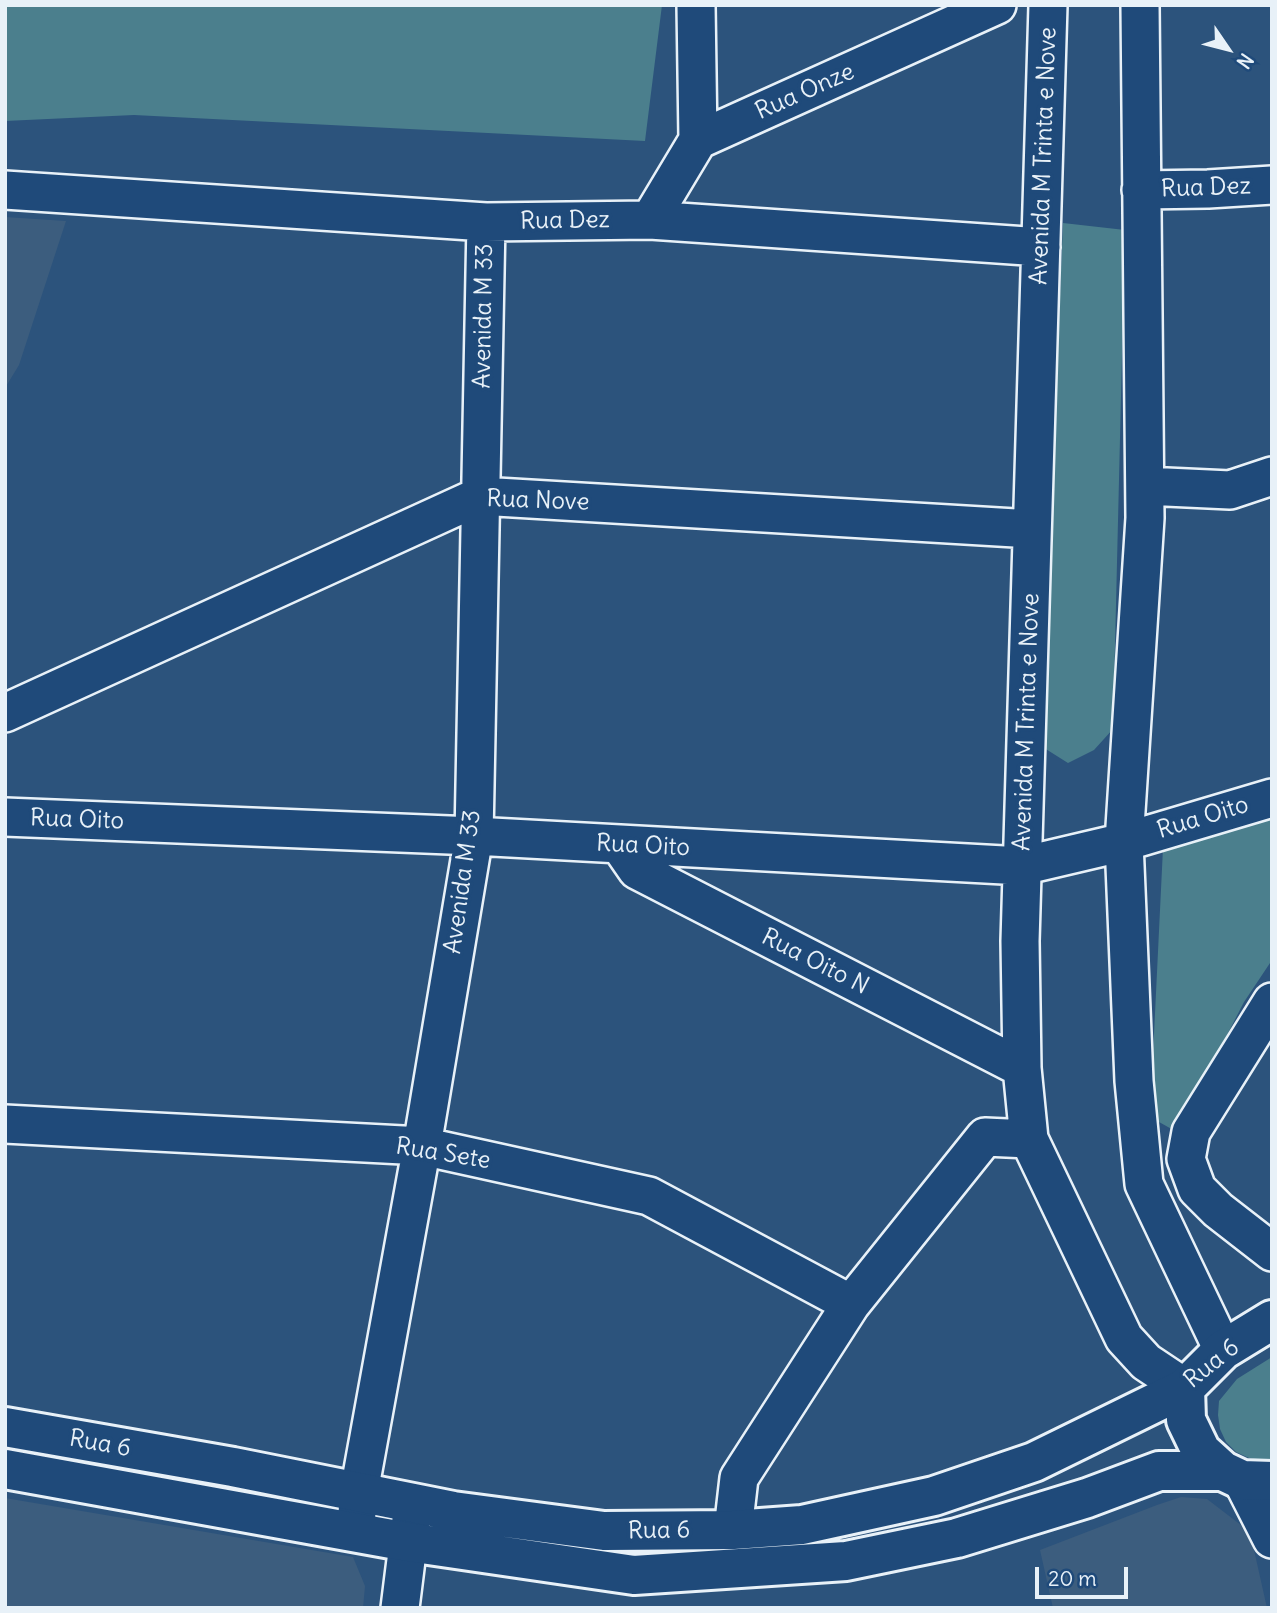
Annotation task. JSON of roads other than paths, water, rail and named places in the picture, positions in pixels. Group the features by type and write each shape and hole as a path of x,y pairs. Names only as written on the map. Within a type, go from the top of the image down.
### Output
{"main road":[{"name":"Rua 6","path":"5,1427 453,1511 604,1531 733,1530 802,1525 934,1496 1034,1462 1185,1388 1223,1350 1272,1320"},
{"path":"1185,1388 1186,1420 1201,1451 1246,1477"},
{"name":"Rua 6","path":"5,1469 408,1542 634,1575 846,1561 957,1538 1087,1498 1159,1471 1246,1477"}],"street":[{"path":"650,220 698,140 696,5"},
{"name":"Rua Onze","path":"698,140 998,5"},
{"name":"Avenida M Trinta e Nove","path":"1048,5 1020,941 1023,1068 1029,1139 1124,1338 1146,1362 1185,1388"},
{"path":"1140,5 1145,518 1124,842 1134,1081 1144,1184 1223,1350"},
{"name":"Rua Dez","path":"1141,190 1272,185"},
{"name":"Rua Dez","path":"5,190 486,222 650,220 1041,247"},
{"name":"Avenida M 33","path":"355,1532 359,1492 422,1146 474,836 486,222"},
{"path":"1145,486 1230,490 1272,476"},
{"name":"Rua Nove","path":"5,713 480,496 1032,529"},
{"name":"Rua Oito","path":"5,817 474,836 1022,866 1124,842 1272,798"},
{"name":"Rua Oito N","path":"619,844 637,870 1023,1068"},
{"path":"1272,1002 1191,1132 1186,1159 1197,1189 1272,1252"},
{"name":"Rua Sete","path":"5,1124 422,1146 649,1196 851,1304"},
{"path":"733,1530 739,1478 851,1304 985,1137 1029,1139"},
{"path":"1246,1477 1272,1539"},
{"path":"400,1608 413,1503"}]}
